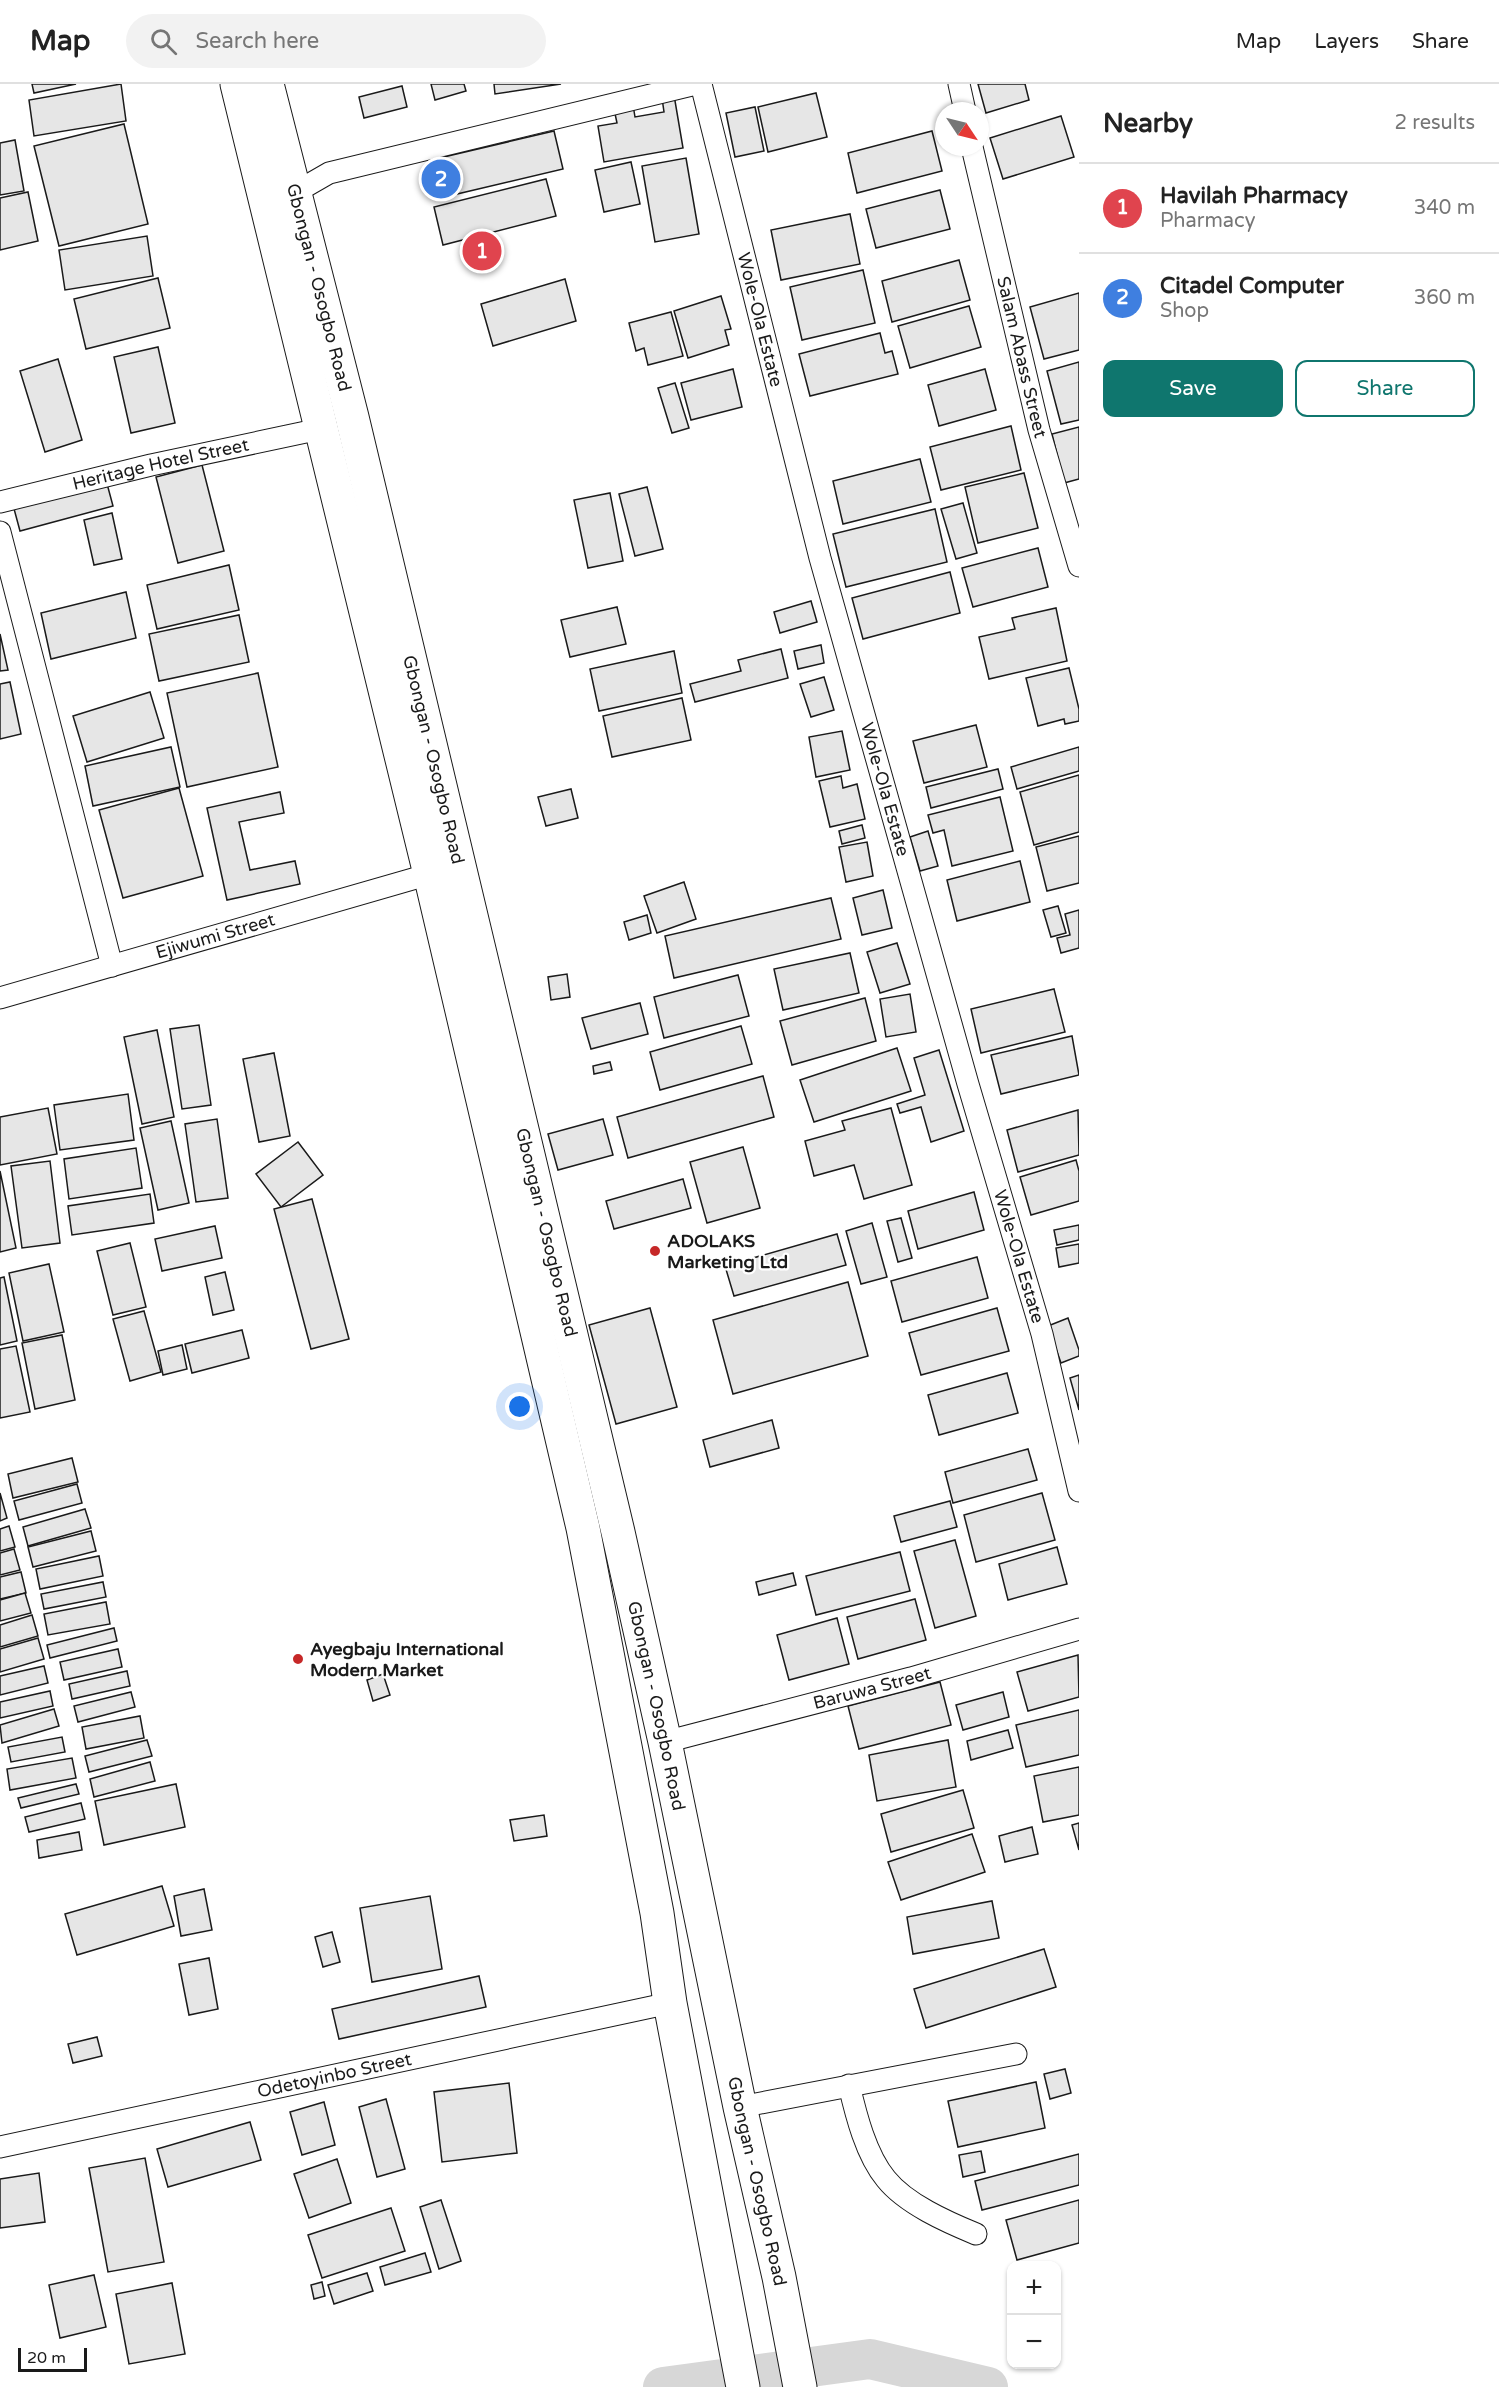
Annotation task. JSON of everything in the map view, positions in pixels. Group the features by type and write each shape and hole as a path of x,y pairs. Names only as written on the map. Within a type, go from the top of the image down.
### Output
{"main road":[{"name":"Gbongan - Osogbo Road","path":"237,84 281,196 463,878 618,1532 665,1743 740,2108 779,2277 800,2387"},
{"name":"Gbongan - Osogbo Road","path":"267,84 281,196 321,429 430,874 584,1528 657,1913 670,2003 743,2387"}],"street":[{"path":"281,196 330,173 698,84"},
{"name":"Wole-Ola Estate","path":"698,84 820,558 968,1084 1042,1334 1079,1491"},
{"path":"959,84 963,102"},
{"name":"Salam Abass Street","path":"974,156 1039,430 1079,566"},
{"name":"Heritage Hotel Street","path":"0,502 151,465 321,429"},
{"path":"0,532 112,966"},
{"name":"Ejiwumi Street","path":"0,998 430,874"},
{"name":"Baruwa Street","path":"665,1743 911,1678 1079,1629"},
{"name":"Odetoyinbo Street","path":"0,2147 670,2003"},
{"path":"740,2108 1016,2054"},
{"path":"849,2085 862,2136 886,2179 910,2200 942,2220 976,2234"}],"building":[{"path":"32,84 76,84 34,93"},
{"path":"121,84 126,121 34,136 29,100"},
{"path":"431,84 464,84 466,91 435,100"},
{"path":"494,84 561,84 495,94"},
{"path":"978,84 1025,84 1029,100 989,112 989,102 983,102"},
{"path":"402,86 407,107 364,118 359,97"},
{"path":"816,93 827,137 768,152 758,107"},
{"path":"674,95 683,148 604,162 598,126 617,123 614,109 633,105 635,117 664,112 662,98"},
{"path":"755,107 764,151 735,157 726,113"},
{"path":"1061,116 1074,157 1003,179 990,138"},
{"path":"124,124 148,224 59,246 34,146"},
{"path":"554,131 563,169 440,198 431,160"},
{"path":"932,131 935,156 938,156 942,171 857,193 848,153"},
{"path":"15,140 24,191 0,195 0,143"},
{"path":"686,158 699,234 655,242 642,166"},
{"path":"631,162 640,204 604,212 595,170"},
{"path":"546,179 556,216 443,245 434,207"},
{"path":"940,190 950,229 876,248 866,209"},
{"path":"28,192 38,241 0,250 0,198"},
{"path":"850,214 860,264 781,280 771,230"},
{"path":"147,236 153,276 65,290 59,250"},
{"path":"959,260 970,300 892,322 882,281"},
{"path":"863,270 875,323 802,340 790,287"},
{"path":"158,278 170,328 86,349 74,299"},
{"path":"565,279 576,321 493,346 481,304"},
{"path":"1079,293 1079,350 1044,359 1030,307"},
{"path":"721,296 731,329 725,330 729,345 688,358 674,311"},
{"path":"969,306 981,347 910,368 898,326"},
{"path":"671,312 683,356 648,365 644,348 636,351 629,323"},
{"path":"880,333 885,353 892,351 898,374 810,396 799,354"},
{"path":"158,347 175,423 131,433 114,357"},
{"path":"58,359 82,440 45,452 20,371"},
{"path":"1079,362 1079,420 1061,424 1047,371"},
{"path":"733,369 742,407 691,420 681,383"},
{"path":"985,369 996,410 939,426 928,385"},
{"path":"675,383 689,428 672,433 658,388"},
{"path":"1011,426 1021,470 941,490 930,447"},
{"path":"1079,427 1079,479 1064,483 1052,434"},
{"path":"920,459 931,502 843,524 833,481"},
{"path":"202,465 224,551 178,563 156,477"},
{"path":"1024,473 1038,528 978,543 965,487"},
{"path":"106,480 113,506 20,531 13,505"},
{"path":"647,487 663,549 635,556 619,494"},
{"path":"610,493 623,561 588,568 574,500"},
{"path":"963,503 977,553 956,559 941,509"},
{"path":"935,509 947,562 846,587 833,534"},
{"path":"112,513 122,559 94,565 84,520"},
{"path":"1038,548 1048,587 973,607 962,568"},
{"path":"229,565 239,610 157,629 147,585"},
{"path":"950,572 960,613 863,639 852,598"},
{"path":"126,592 136,638 51,659 41,613"},
{"path":"811,601 817,622 780,633 774,612"},
{"path":"617,607 626,644 570,657 561,620"},
{"path":"1056,608 1067,661 989,679 979,637 1015,629 1012,618"},
{"path":"239,615 249,662 159,681 149,634"},
{"path":"0,634 8,670 0,671"},
{"path":"821,645 824,663 798,669 794,651"},
{"path":"781,649 788,678 695,702 690,684 741,671 738,660"},
{"path":"674,651 682,693 599,711 590,669"},
{"path":"1069,668 1079,709 1079,721 1065,724 1064,719 1038,726 1026,678"},
{"path":"258,673 278,767 187,787 167,693"},
{"path":"824,677 834,710 811,717 800,684"},
{"path":"10,682 21,734 0,739 0,684"},
{"path":"150,692 164,738 87,762 73,716"},
{"path":"682,698 691,740 612,757 603,716"},
{"path":"976,725 987,767 924,783 913,741"},
{"path":"842,731 850,770 816,777 809,737"},
{"path":"171,747 180,787 93,806 85,766"},
{"path":"1079,747 1079,771 1017,789 1011,767"},
{"path":"998,769 1003,789 931,808 926,787"},
{"path":"1079,775 1079,832 1034,845 1020,792"},
{"path":"841,776 843,788 857,784 865,819 830,827 819,781"},
{"path":"179,788 203,876 123,898 99,810"},
{"path":"571,789 578,818 546,826 538,797"},
{"path":"280,792 284,813 239,822 250,870 295,861 300,884 227,900 207,808"},
{"path":"1000,797 1013,851 952,866 944,830 933,833 928,815"},
{"path":"862,825 865,838 842,844 839,831"},
{"path":"928,831 938,866 920,871 910,837"},
{"path":"1079,836 1079,883 1047,891 1036,847"},
{"path":"867,842 873,876 846,882 839,847"},
{"path":"1020,861 1030,902 957,921 947,880"},
{"path":"684,882 696,919 657,933 644,896"},
{"path":"883,890 892,928 862,935 853,898"},
{"path":"831,898 841,939 674,978 665,936"},
{"path":"1058,906 1066,933 1051,937 1043,910"},
{"path":"1079,910 1079,948 1061,953 1057,938 1070,935 1065,914"},
{"path":"647,915 651,933 629,940 624,922"},
{"path":"897,943 910,984 880,993 867,952"},
{"path":"850,953 859,993 783,1010 774,969"},
{"path":"567,974 570,997 551,1000 548,977"},
{"path":"738,975 749,1016 664,1038 654,997"},
{"path":"1054,989 1065,1032 981,1053 971,1009"},
{"path":"910,994 916,1032 886,1037 880,999"},
{"path":"865,998 876,1041 792,1065 780,1021"},
{"path":"640,1003 648,1034 591,1049 582,1018"},
{"path":"199,1025 211,1105 182,1109 170,1029"},
{"path":"741,1026 752,1064 660,1090 650,1052"},
{"path":"157,1030 174,1117 142,1124 124,1037"},
{"path":"1072,1036 1079,1075 1001,1094 991,1055"},
{"path":"897,1048 911,1091 814,1122 800,1080"},
{"path":"939,1050 964,1131 931,1142 921,1107 900,1113 897,1104 925,1095 914,1058"},
{"path":"274,1053 290,1136 259,1142 243,1059"},
{"path":"610,1062 612,1070 594,1074 593,1066"},
{"path":"763,1076 774,1117 628,1158 617,1117"},
{"path":"128,1094 134,1140 60,1150 54,1105"},
{"path":"48,1108 57,1154 0,1165 0,1117"},
{"path":"891,1108 912,1185 864,1199 854,1165 814,1176 805,1141 845,1130 842,1121"},
{"path":"1078,1110 1079,1155 1018,1172 1007,1130"},
{"path":"217,1119 228,1198 196,1202 185,1124"},
{"path":"603,1119 613,1155 558,1170 548,1134"},
{"path":"171,1121 189,1203 158,1210 140,1128"},
{"path":"298,1142 323,1175 281,1207 256,1174"},
{"path":"743,1147 760,1208 707,1223 690,1162"},
{"path":"136,1148 142,1188 69,1199 64,1159"},
{"path":"1076,1160 1079,1171 1079,1201 1031,1215 1020,1177"},
{"path":"50,1161 60,1243 22,1248 11,1166"},
{"path":"0,1171 16,1248 0,1252"},
{"path":"683,1179 691,1208 614,1229 606,1201"},
{"path":"974,1192 984,1230 918,1249 908,1211"},
{"path":"150,1194 154,1223 72,1235 68,1206"},
{"path":"312,1199 349,1339 311,1349 274,1209"},
{"path":"901,1218 912,1258 898,1262 887,1221"},
{"path":"872,1223 887,1277 861,1284 846,1231"},
{"path":"1079,1225 1079,1240 1057,1245 1054,1230"},
{"path":"215,1226 222,1258 162,1271 155,1239"},
{"path":"837,1234 846,1265 734,1296 725,1266"},
{"path":"130,1243 146,1307 113,1315 97,1251"},
{"path":"1079,1244 1079,1263 1059,1267 1056,1248"},
{"path":"977,1257 988,1298 902,1322 891,1281"},
{"path":"49,1264 64,1332 23,1341 9,1273"},
{"path":"225,1272 234,1310 213,1315 205,1277"},
{"path":"4,1277 17,1341 0,1345 0,1278"},
{"path":"848,1282 868,1356 733,1394 713,1320"},
{"path":"650,1308 677,1407 616,1424 589,1325"},
{"path":"997,1308 1009,1351 921,1375 909,1333"},
{"path":"144,1311 161,1372 130,1381 113,1319"},
{"path":"1068,1318 1079,1356 1061,1363 1048,1326"},
{"path":"242,1330 249,1358 192,1373 185,1344"},
{"path":"62,1335 75,1400 35,1409 22,1343"},
{"path":"182,1345 187,1369 163,1375 158,1351"},
{"path":"16,1346 30,1412 0,1418 0,1349"},
{"path":"1007,1373 1018,1413 939,1435 928,1395"},
{"path":"1079,1375 1079,1410 1070,1378"},
{"path":"772,1420 779,1448 710,1467 703,1440"},
{"path":"1028,1449 1037,1480 953,1503 945,1472"},
{"path":"72,1458 78,1482 13,1498 8,1474"},
{"path":"77,1484 82,1503 19,1520 14,1501"},
{"path":"0,1493 7,1518 0,1521"},
{"path":"1042,1493 1055,1540 976,1562 964,1515"},
{"path":"950,1501 957,1527 901,1542 894,1516"},
{"path":"85,1509 91,1528 28,1546 23,1527"},
{"path":"9,1526 15,1547 0,1551 0,1529"},
{"path":"91,1531 96,1551 33,1567 28,1547"},
{"path":"955,1540 976,1616 935,1628 914,1551"},
{"path":"1057,1547 1067,1584 1008,1600 999,1564"},
{"path":"14,1549 20,1570 0,1575 0,1553"},
{"path":"900,1552 910,1591 816,1615 806,1576"},
{"path":"99,1556 103,1576 40,1589 36,1569"},
{"path":"21,1572 26,1593 0,1599 0,1577"},
{"path":"793,1573 796,1585 759,1595 756,1582"},
{"path":"103,1582 106,1597 44,1609 41,1594"},
{"path":"25,1593 31,1613 0,1621 0,1600"},
{"path":"915,1599 926,1640 858,1659 847,1617"},
{"path":"106,1602 110,1624 48,1635 44,1614"},
{"path":"32,1615 38,1636 0,1647 0,1625"},
{"path":"837,1618 849,1664 789,1680 777,1635"},
{"path":"114,1628 117,1641 50,1658 47,1645"},
{"path":"38,1638 44,1659 0,1672 0,1649"},
{"path":"118,1649 122,1667 64,1680 60,1662"},
{"path":"1078,1655 1079,1697 1028,1711 1017,1672"},
{"path":"44,1666 48,1683 0,1695 0,1676"},
{"path":"127,1671 130,1686 72,1699 69,1684"},
{"path":"383,1674 390,1695 373,1701 367,1680"},
{"path":"940,1682 951,1725 859,1749 848,1706"},
{"path":"50,1691 53,1706 0,1718 0,1702"},
{"path":"131,1692 135,1707 78,1722 74,1706"},
{"path":"1003,1692 1009,1717 963,1730 956,1705"},
{"path":"54,1709 59,1726 2,1743 0,1725"},
{"path":"1079,1710 1079,1755 1026,1767 1016,1725"},
{"path":"140,1716 144,1738 86,1749 82,1727"},
{"path":"1008,1730 1013,1748 971,1760 967,1741"},
{"path":"62,1737 65,1752 11,1762 8,1747"},
{"path":"147,1740 152,1756 89,1772 85,1756"},
{"path":"948,1740 956,1787 877,1801 869,1755"},
{"path":"72,1758 76,1778 10,1790 7,1769"},
{"path":"150,1762 155,1781 94,1797 90,1779"},
{"path":"1079,1767 1079,1815 1043,1822 1034,1776"},
{"path":"76,1784 79,1794 21,1808 18,1798"},
{"path":"176,1784 185,1827 104,1845 95,1801"},
{"path":"963,1790 974,1828 891,1852 881,1814"},
{"path":"81,1803 85,1819 29,1832 25,1817"},
{"path":"544,1815 547,1836 514,1841 510,1820"},
{"path":"1079,1823 1079,1850 1072,1825"},
{"path":"1032,1827 1038,1854 1005,1862 999,1836"},
{"path":"79,1832 82,1850 39,1858 37,1840"},
{"path":"972,1834 985,1872 901,1900 888,1862"},
{"path":"162,1886 174,1926 77,1955 65,1914"},
{"path":"204,1889 212,1930 181,1936 174,1896"},
{"path":"430,1896 442,1969 372,1982 360,1908"},
{"path":"992,1901 999,1938 913,1954 907,1917"},
{"path":"332,1932 340,1962 323,1967 315,1937"},
{"path":"1044,1949 1056,1987 926,2028 914,1989"},
{"path":"209,1958 218,2009 189,2015 179,1964"},
{"path":"479,1976 486,2007 339,2039 332,2009"},
{"path":"97,2037 102,2056 73,2063 68,2044"},
{"path":"1065,2069 1071,2093 1050,2099 1044,2074"},
{"path":"1036,2082 1045,2128 958,2147 948,2101"},
{"path":"509,2083 517,2153 442,2162 434,2092"},
{"path":"386,2099 405,2169 377,2177 359,2107"},
{"path":"324,2102 335,2145 302,2155 290,2112"},
{"path":"250,2122 261,2160 168,2187 157,2149"},
{"path":"981,2151 985,2172 963,2177 959,2155"},
{"path":"1079,2154 1079,2185 982,2210 975,2181"},
{"path":"145,2158 164,2262 108,2272 89,2168"},
{"path":"337,2159 351,2203 309,2218 294,2174"},
{"path":"39,2173 45,2222 0,2228 0,2179"},
{"path":"441,2200 461,2261 439,2269 420,2207"},
{"path":"1079,2200 1079,2243 1017,2260 1006,2220"},
{"path":"391,2208 405,2251 322,2278 308,2235"},
{"path":"425,2253 431,2272 385,2285 380,2267"},
{"path":"367,2273 373,2291 334,2304 328,2285"},
{"path":"94,2275 106,2327 60,2338 49,2285"},
{"path":"322,2282 325,2296 314,2299 311,2285"},
{"path":"172,2283 185,2354 129,2364 116,2294"}],"waterway":[{"path":"663,2387 870,2359 988,2387"}],"place":[{"name":"Citadel Computer","path":"441,179"},
{"name":"Havilah Pharmacy","path":"482,251"},
{"name":"ADOLAKS Marketing Ltd","path":"655,1251"},
{"name":"Ayegbaju International Modern Market","path":"298,1659"}]}
